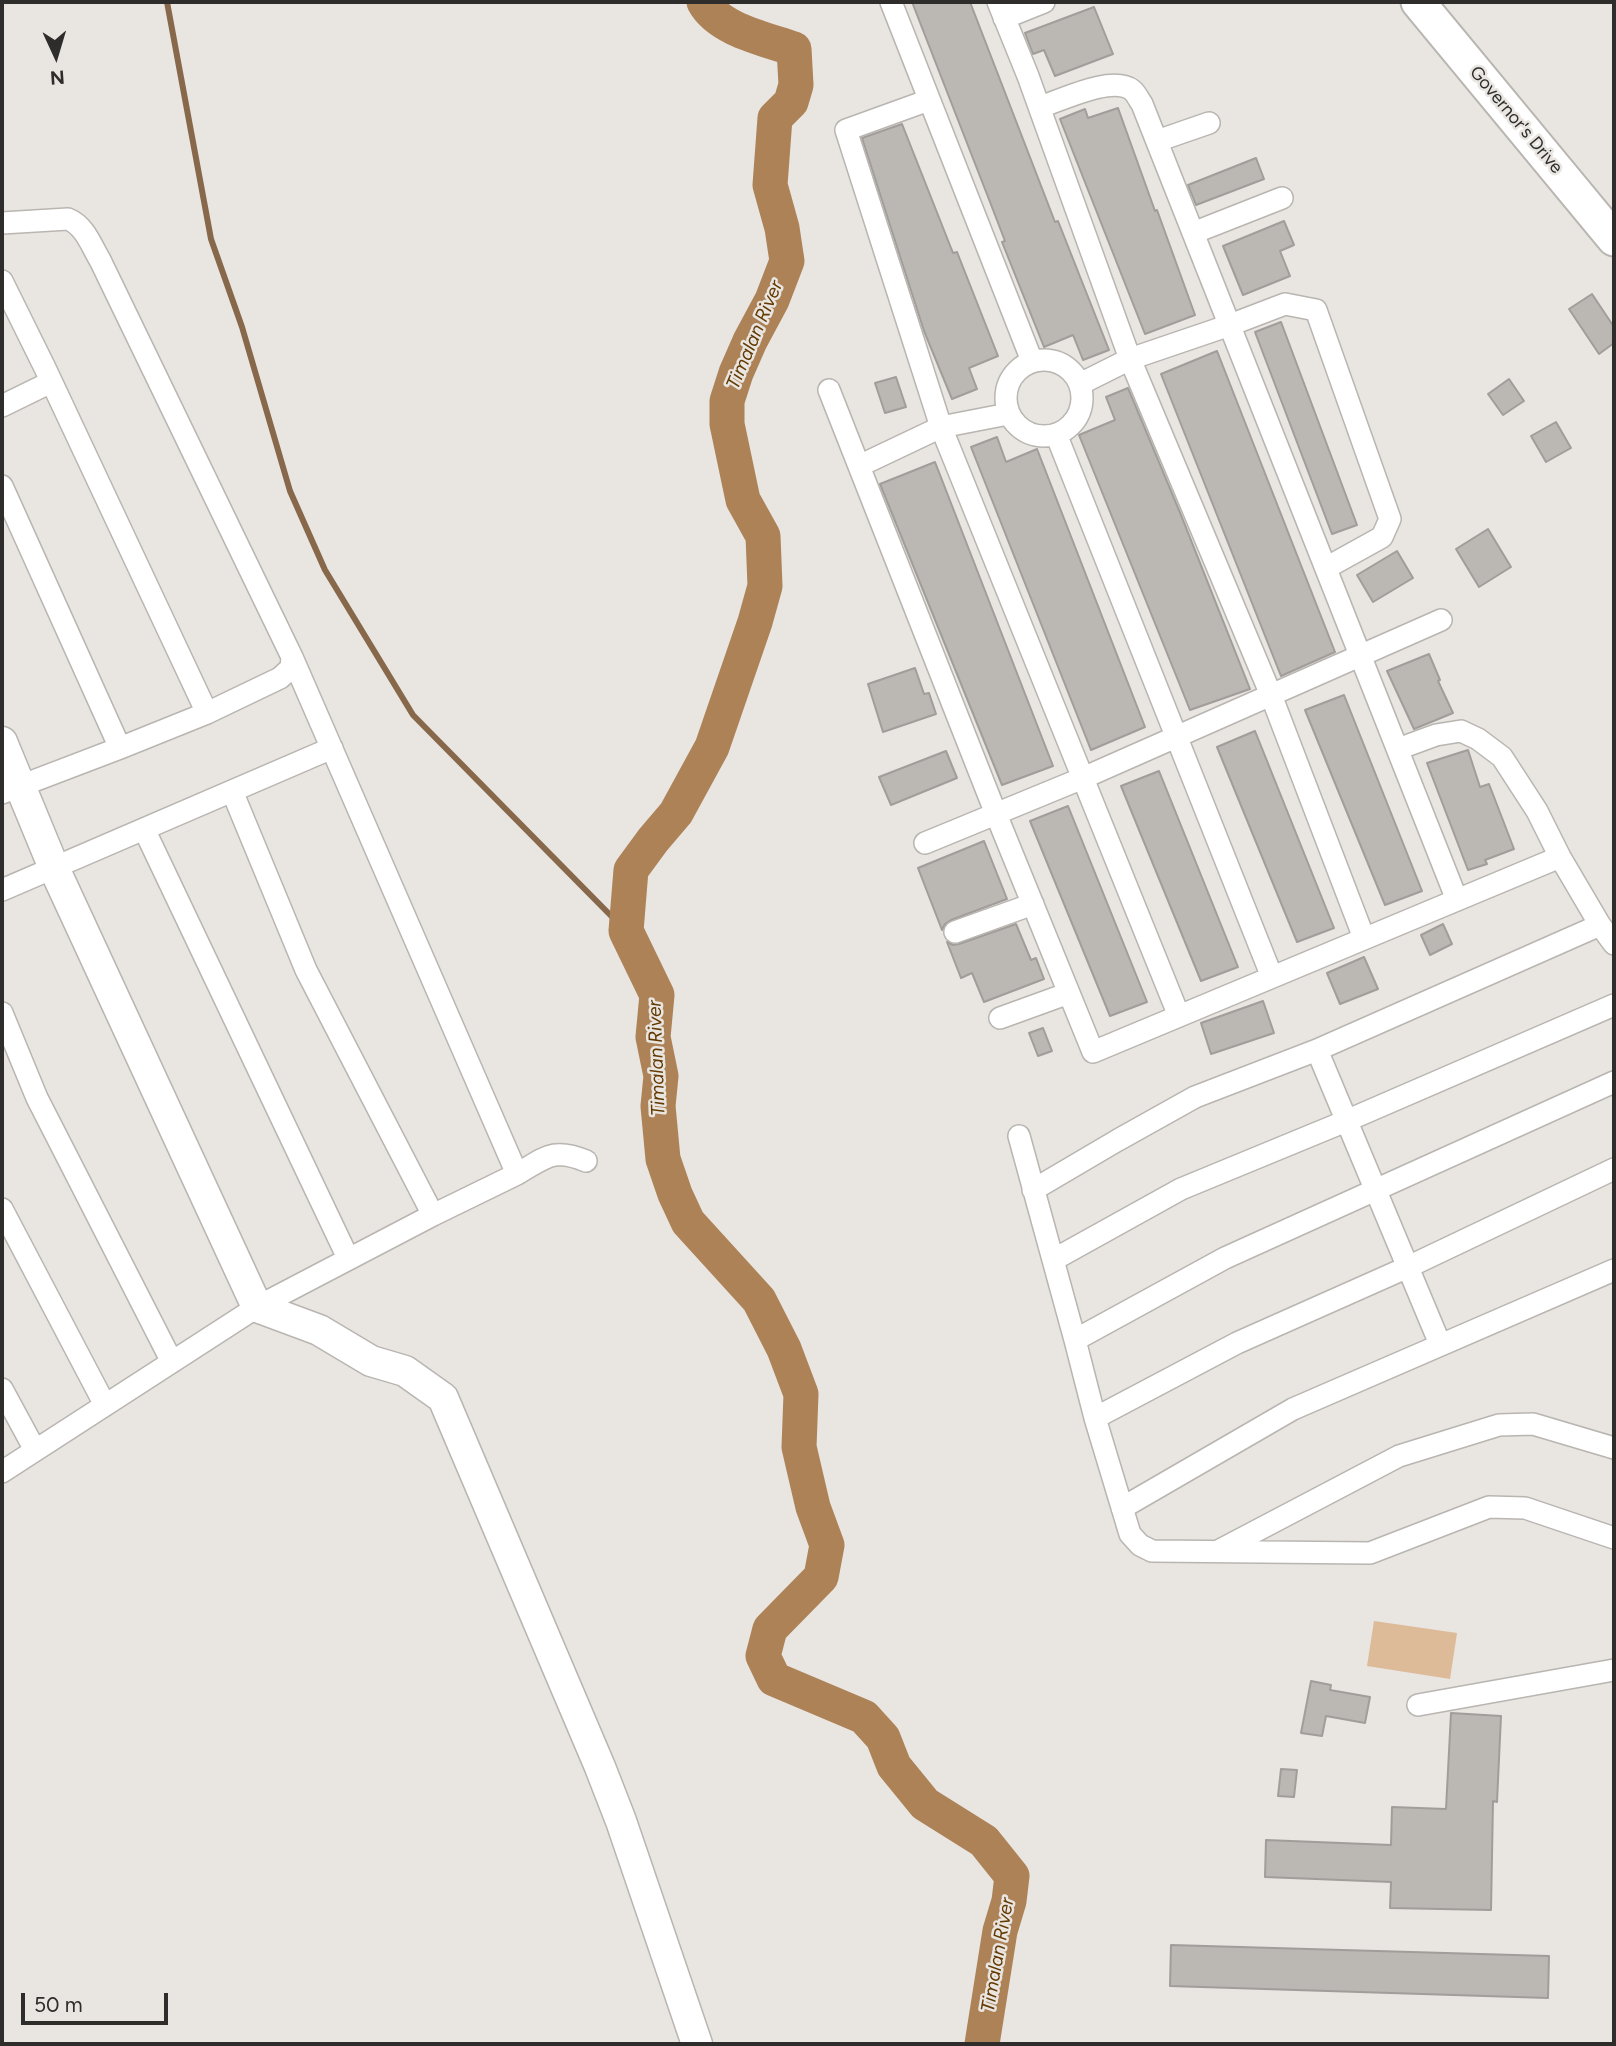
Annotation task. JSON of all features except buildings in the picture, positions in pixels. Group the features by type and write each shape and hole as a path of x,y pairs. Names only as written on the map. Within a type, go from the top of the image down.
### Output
{"main road":[{"name":"Governor's Drive","path":"1418,2 1614,239"}],"street":[{"path":"891,2 1032,361"},
{"path":"1044,2 1001,10 1040,107 1130,359 1271,695 1364,939"},
{"path":"1040,107 1108,84 1133,90 1142,104 1457,900"},
{"path":"929,100 846,130 941,428 1179,1016"},
{"path":"1157,141 1209,123"},
{"path":"1193,233 1282,198"},
{"path":"2,223 68,219 76,222 100,260 292,657 517,1174"},
{"path":"2,281 207,713"},
{"path":"1080,384 1130,359 1285,304 1316,310 1390,519 1382,537 1326,568"},
{"path":"1052,360 1069,369 1080,384 1082,404 1073,422 1056,434 1038,436 1020,429 1008,414 1005,393 1014,373 1032,361 1052,360"},
{"path":"2,406 51,382"},
{"path":"829,390 1093,1052 1560,857"},
{"path":"859,466 941,428 1008,414"},
{"path":"1056,434 1272,977"},
{"path":"2,486 120,748"},
{"path":"925,843 1083,779 1441,620"},
{"path":"11,788 207,713 280,678 291,668 292,657"},
{"path":"1398,749 1436,735 1461,732 1478,739 1502,757 1537,811 1560,857 1614,944"},
{"path":"2,742 11,788 54,867 257,1307 320,1330 370,1361 404,1371 443,1398 600,1767 697,2044"},
{"path":"2,890 332,748"},
{"path":"232,791 306,970 433,1215"},
{"path":"144,829 348,1258"},
{"path":"955,932 1033,904"},
{"path":"1033,1190 1195,1097 1317,1050 1600,925"},
{"path":"1000,1018 1069,993"},
{"path":"1053,1260 1181,1189 1614,1005"},
{"path":"2,1013 37,1098 172,1362"},
{"path":"1317,1050 1440,1344"},
{"path":"1075,1340 1225,1258 1614,1082"},
{"path":"1019,1136 1095,1418 1130,1534 1140,1545 1152,1551 1370,1553 1489,1507 1525,1508 1614,1538"},
{"path":"2,1472 257,1307 348,1258 548,1157 564,1153 586,1161"},
{"path":"1095,1418 1237,1343 1408,1267 1614,1169"},
{"path":"2,1209 105,1405"},
{"path":"1122,1508 1293,1409 1614,1270"},
{"path":"2,1389 35,1450"},
{"path":"1218,1551 1399,1456 1499,1425 1533,1424 1614,1448"},
{"path":"1418,1705 1614,1670"}],"shaded area":[{"path":"1374,1621 1457,1633 1450,1679 1367,1666"}],"waterway":[{"path":"167,2 211,239 242,327 290,491 325,570 413,715 626,931"},
{"name":"Timalan River","path":"704,2 711,12 732,27 794,49 796,85 791,102 775,118 770,185 782,228 787,261 772,300 736,373 727,401 727,424 743,500 763,536 765,586 712,747 676,813 631,870 626,931 657,995 653,1037 661,1076 658,1106 663,1159 675,1194 688,1222 759,1300 784,1349 801,1394 799,1447 813,1507 827,1545 821,1577 770,1629 763,1656 774,1679 864,1717 883,1738 894,1766 925,1804 984,1841 1012,1876 1009,1901 1000,1931 982,2044"}]}
